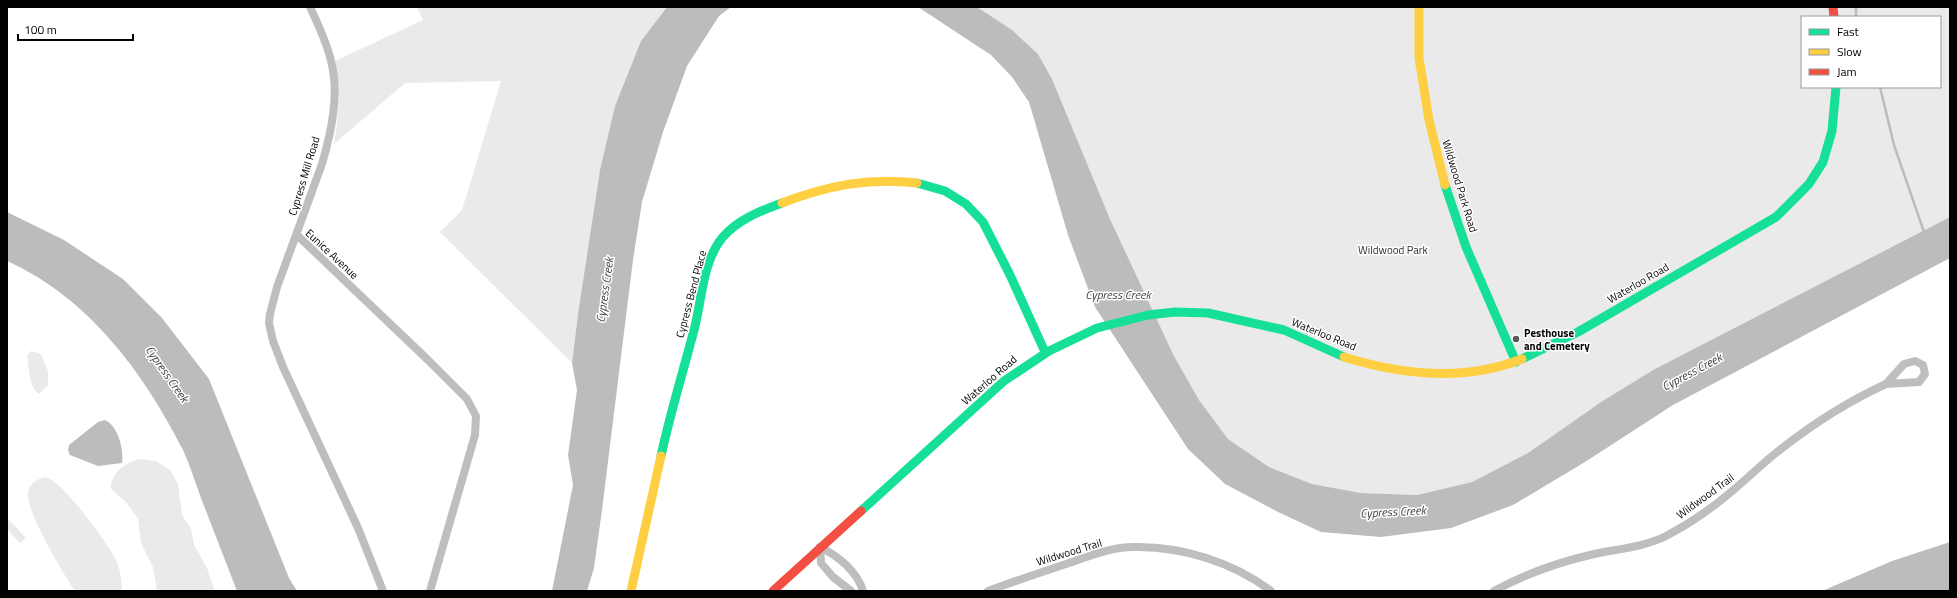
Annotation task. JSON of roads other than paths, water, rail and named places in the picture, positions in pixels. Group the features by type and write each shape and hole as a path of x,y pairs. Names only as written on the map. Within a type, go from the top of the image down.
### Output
{"street":[{"name":"Cypress Mill Road","path":"296,235 316,182 327,146 334,100 335,81 332,62 310,7"},
{"name":"Wildwood Park Road","path":"1419,7 1419,58 1429,120 1445,184 1466,246 1516,362"},
{"name":"Waterloo Road","path":"773,591 1004,381 1045,352 1099,326 1134,316 1184,312 1218,314 1282,330 1341,356 1376,366 1401,371 1432,374 1471,373 1516,362 1581,330 1776,217 1818,172 1827,151 1834,123 1836,88"},
{"name":"Cypress Bend Place","path":"631,591 675,396 697,321 709,266 714,250 723,235 738,223 818,189 845,183 900,180 928,185 954,196 970,207 983,222 1012,277 1045,352"},
{"name":"Eunice Avenue","path":"383,591 358,528 273,341 269,323 270,314 277,288 296,235 428,360 473,407 476,416 475,435 430,591"},
{"name":"Wildwood Trail","path":"1494,591 1518,578 1547,566 1591,555 1626,549 1664,537 1698,518 1781,449 1824,417 1863,394 1886,384"},
{"path":"851,591 833,577 821,563 820,547 833,553 860,579 864,591"},
{"name":"Wildwood Trail","path":"988,591 1098,553 1133,547 1163,549 1202,556 1238,571 1270,591"}],"water":[{"name":"Cypress Creek","path":"667,7 731,7 719,16 687,66 663,132 642,202 633,260 594,568 587,591 552,591 573,485 568,455 577,390 572,363 600,170 615,106 641,41"},
{"name":"Cypress Creek","path":"918,7 977,7 1012,30 1038,54 1052,79 1110,219 1174,356 1199,400 1228,439 1269,467 1312,484 1361,493 1417,495 1472,482 1528,453 1601,402 1653,370 1950,217 1950,258 1673,405 1585,462 1513,505 1451,528 1381,537 1321,532 1278,512 1225,484 1188,449 1095,307 1068,235 1029,102 1012,77 991,55"},
{"name":"Cypress Creek","path":"7,212 64,240 123,279 162,318 209,379 289,578 297,591 237,591 186,456 168,421 132,366 111,340 88,316 63,295 36,276 7,261"},
{"path":"105,420 110,423 119,438 122,451 122,463 98,466 70,455 68,450 69,445 98,422"},
{"path":"1950,542 1950,591 1822,591 1892,561"}],"waterway":[{"path":"1856,7 1856,16"},
{"path":"1880,88 1894,145 1924,232"}],"place":[{"name":"Pesthouse and Cemetery","path":"1516,339"}],"park label":[{"name":"Wildwood Park","path":"1393,250"}]}
